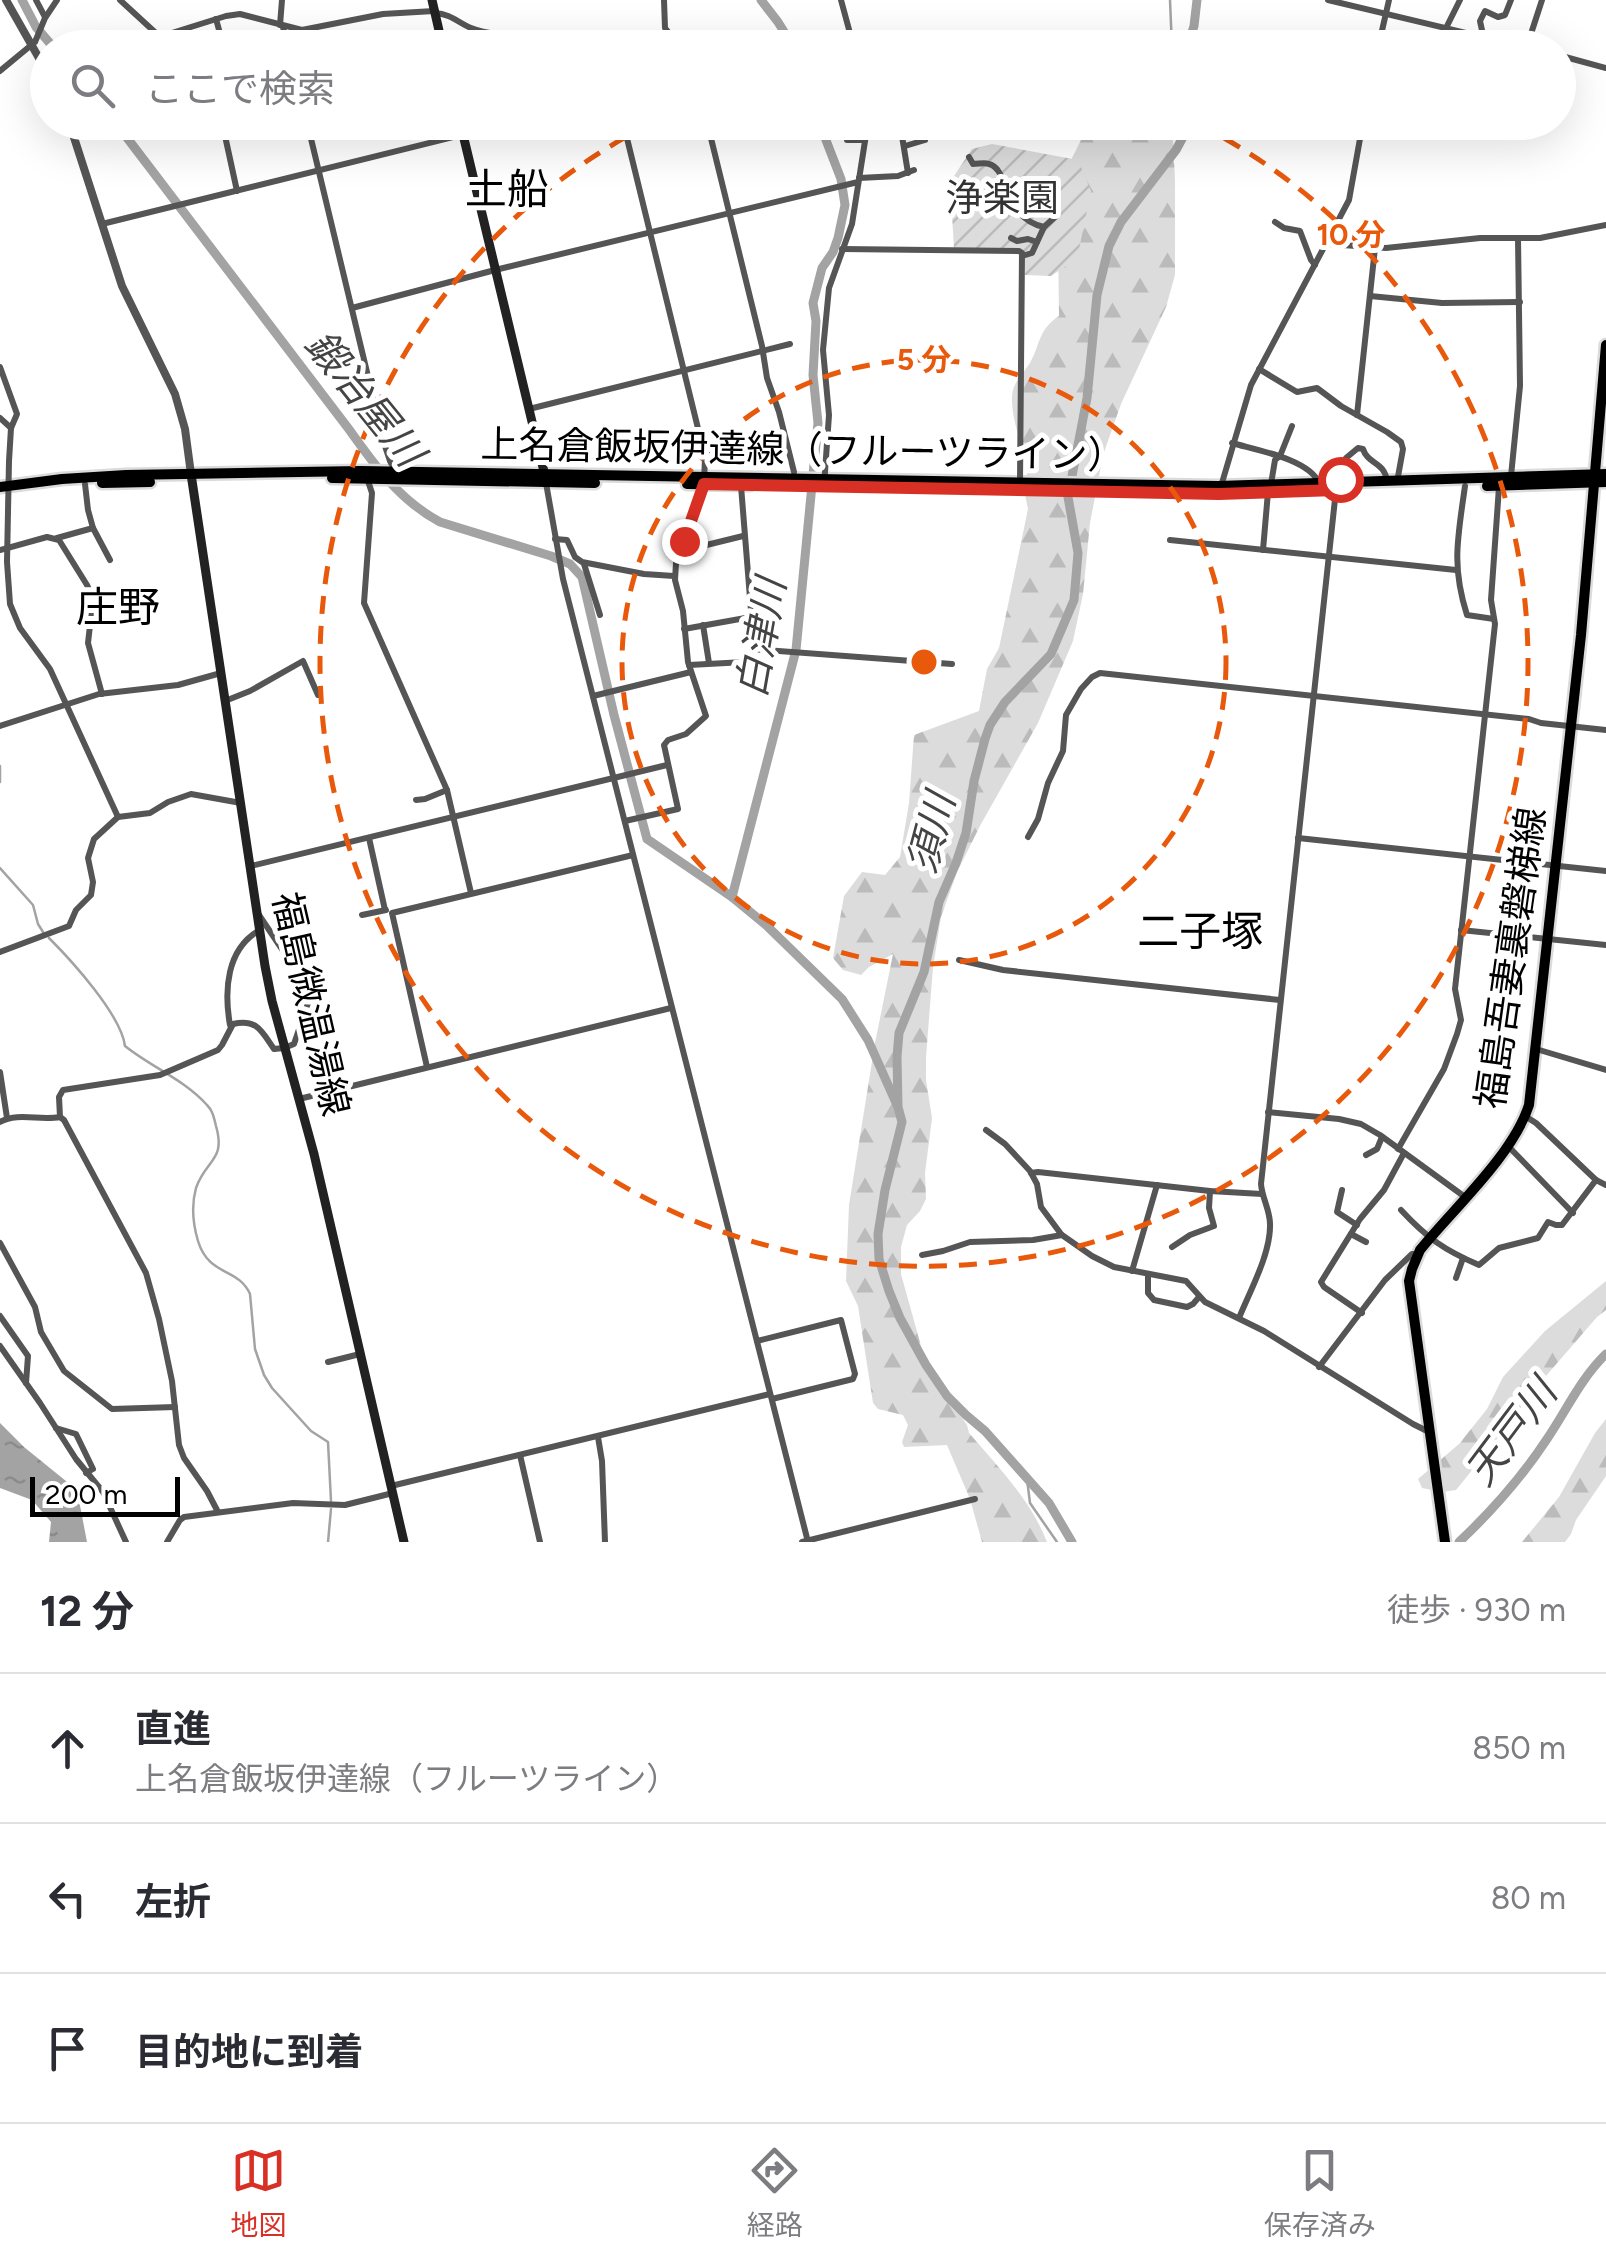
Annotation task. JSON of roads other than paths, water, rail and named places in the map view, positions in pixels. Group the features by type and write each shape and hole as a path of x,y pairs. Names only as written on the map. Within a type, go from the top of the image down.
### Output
{"main road":[{"path":"432,0 439,30"},
{"path":"464,140 546,479"},
{"name":"福島吾妻裏磐梯線","path":"1418,1254 1508,1146 1525,1116 1532,1089 1600,478 1606,345"},
{"name":"上名倉飯坂伊達線（フルーツライン）","path":"5,490 62,479 368,475 704,481 795,478 822,482 1220,490 1500,486 1600,478"},
{"name":"上名倉飯坂伊達線（フルーツライン）","path":"5,490 192,477"},
{"name":"福島微温湯線","path":"192,477 256,911 265,932 272,1002 314,1154 404,1542"},
{"name":"上名倉飯坂伊達線（フルーツライン）","path":"704,481 741,485 795,478"},
{"name":"上名倉飯坂伊達線（フルーツライン）","path":"1269,489 1319,484 1337,487 1392,482 1600,478"},
{"name":"上名倉飯坂伊達線（フルーツライン）","path":"822,482 1020,483 1052,487"},
{"path":"1418,1254 1410,1280 1445,1542"}],"street":[{"path":"6,0 30,37"},
{"path":"36,0 44,21"},
{"path":"40,30 57,0"},
{"path":"120,0 152,30"},
{"path":"282,0 283,30"},
{"path":"664,0 667,30"},
{"path":"841,0 849,30"},
{"path":"1328,0 1463,30"},
{"path":"1382,30 1388,0"},
{"path":"1447,26 1460,0"},
{"path":"1482,30 1480,20 1485,12 1498,17 1505,15 1511,0"},
{"path":"1533,30 1542,0"},
{"path":"181,30 244,14 306,30 384,14 435,12 479,30"},
{"path":"216,19 219,30"},
{"path":"0,71 30,46"},
{"path":"1576,60 1606,68"},
{"path":"76,140 128,302 176,394 192,477"},
{"path":"225,140 237,191"},
{"path":"310,140 384,444 396,476"},
{"path":"102,224 440,140"},
{"path":"626,821 678,809 664,744 686,734 706,716 690,668 675,576 704,481 704,451 627,140"},
{"path":"711,140 766,378 779,412 795,478"},
{"path":"822,482 830,415 823,343 828,288 852,224 866,140"},
{"path":"352,308 858,180 911,172 904,140"},
{"path":"905,146 926,140"},
{"path":"1220,490 1246,400 1349,200 1360,140"},
{"path":"968,158 974,164 988,163 997,168 1018,214 1044,227"},
{"path":"1022,256 1032,253 1044,227 1056,216"},
{"path":"1275,222 1300,231 1316,265"},
{"path":"1327,244 1375,248 1480,238 1540,238 1606,225"},
{"path":"1011,238 1017,242 1028,238 1037,242"},
{"path":"1510,478 1520,386 1518,238"},
{"path":"1358,415 1375,248"},
{"path":"842,249 1020,251 1020,483"},
{"path":"1370,296 1442,303 1520,302"},
{"path":"528,409 790,344"},
{"path":"0,367 17,410 11,428 5,490 8,596 14,618 46,660 118,818"},
{"path":"1260,369 1298,393 1317,388 1402,444 1392,482"},
{"path":"0,418 11,428"},
{"path":"1263,550 1275,460 1292,426"},
{"path":"1232,443 1307,468 1319,484"},
{"path":"1239,1318 1270,1233 1261,1184 1337,487 1346,458 1360,448 1385,470 1392,482"},
{"path":"368,475 372,493 364,603 446,790 471,893"},
{"path":"546,479 555,539 593,696 806,1542 976,1499"},
{"path":"86,484 93,528 110,560"},
{"path":"593,696 709,663 748,661 752,649 751,617 741,485"},
{"path":"1464,486 1456,570 1467,615 1495,620"},
{"path":"1362,1313 1321,1285 1351,1234 1384,1190 1444,1069 1460,1026 1455,989 1495,620 1491,600 1500,486"},
{"path":"4,550 93,528"},
{"path":"680,551 744,536"},
{"path":"57,538 93,599 88,643 102,694"},
{"path":"555,539 567,540 574,557 584,562 675,576"},
{"path":"1170,540 1456,570"},
{"path":"584,562 600,615"},
{"path":"684,628 751,617"},
{"path":"703,626 709,663"},
{"path":"752,649 952,664"},
{"path":"225,700 250,692 303,662 318,695"},
{"path":"0,726 102,694 182,684 221,673"},
{"path":"1028,837 1063,751 1066,715 1096,674 1606,730"},
{"path":"250,866 667,765"},
{"path":"416,800 446,790"},
{"path":"0,952 69,926 76,910 90,895 93,882 88,858 94,839 118,818 150,812 192,794 240,804"},
{"path":"369,838 428,1067"},
{"path":"1298,838 1606,871"},
{"path":"362,914 389,912 634,855"},
{"path":"1461,930 1606,945"},
{"path":"218,1512 179,1445 176,1407 146,1272 60,1117 59,1096 61,1091 170,1072 218,1050 230,1026 227,996 232,963 240,946 265,932 308,988 294,1044 274,1049 260,1029 248,1022 230,1026"},
{"path":"959,960 1003,970 1280,1000"},
{"path":"299,1098 672,1008"},
{"path":"1536,1049 1606,1070"},
{"path":"0,1072 4,1120 60,1117"},
{"path":"1268,1112 1361,1124 1434,1170 1465,1197"},
{"path":"1525,1116 1606,1185"},
{"path":"986,1130 1006,1144 1031,1174 1041,1207 1061,1235 1108,1264 1186,1280 1199,1297 1264,1330 1319,1368 1429,1432"},
{"path":"1366,1154 1377,1149 1382,1136"},
{"path":"1508,1146 1573,1213"},
{"path":"1031,1174 1262,1194"},
{"path":"1401,1210 1430,1238 1480,1265 1500,1248 1538,1238 1548,1222 1560,1226 1596,1180"},
{"path":"1132,1271 1157,1185"},
{"path":"1342,1190 1337,1212 1357,1225"},
{"path":"1172,1246 1214,1226 1210,1191"},
{"path":"1351,1234 1366,1242"},
{"path":"922,1255 970,1242 1061,1235"},
{"path":"0,1243 35,1307 41,1332 64,1371 112,1408 176,1407"},
{"path":"1456,1278 1466,1246"},
{"path":"1319,1368 1385,1280 1412,1254 1418,1254"},
{"path":"1148,1274 1148,1293 1154,1300 1187,1307 1199,1297"},
{"path":"0,1316 29,1358 26,1384"},
{"path":"167,1542 182,1517 293,1504 344,1505 520,1455 853,1378 855,1374 841,1320 757,1341"},
{"path":"0,1346 103,1492 126,1542"},
{"path":"328,1362 360,1354"},
{"path":"56,1428 76,1434 92,1469 86,1472"},
{"path":"598,1436 605,1542"},
{"path":"520,1455 540,1542"}],"water":[{"path":"0,1423 77,1490 87,1542 49,1542 51,1522 32,1500 0,1488"}],"waterway":[{"name":"鍛冶屋川","path":"22,0 39,30"},
{"name":"白津川","path":"761,0 783,30"},
{"path":"1170,0 1171,30"},
{"name":"須川","path":"1193,30 1197,0"},
{"name":"鍛冶屋川","path":"129,140 400,493 440,522 551,556 570,564 582,577 647,839 732,897 842,999 868,1040 897,1105"},
{"name":"白津川","path":"732,897 796,650 818,423 813,303 822,268 838,238 845,205 841,179 826,140"},
{"name":"須川","path":"1072,1542 1049,1503 985,1431 947,1396 926,1365 889,1291 879,1259 878,1234 902,1122 898,1107 899,1033 924,972 939,902 966,833 985,739 1005,702 1051,654 1074,600 1078,553 1068,497 1087,398 1097,295 1109,246 1121,222 1181,140"},
{"path":"0,766 0,782"},
{"path":"0,868 33,905 43,932"},
{"path":"49,938 105,1004 125,1046 189,1088 212,1112 218,1146 194,1195 198,1241 209,1261 238,1279 250,1294 255,1349 272,1388 311,1431 328,1442 331,1501"},
{"name":"天戸川","path":"1459,1542 1527,1467 1581,1384 1606,1354"},
{"path":"1027,1479 1030,1503 1057,1542"},
{"path":"328,1542 331,1509"}],"district":[{"name":"土船","path":"507,189"},
{"name":"庄野","path":"118,607"},
{"name":"二子塚","path":"1200,931"}],"park label":[{"name":"浄楽園","path":"1002,198"}]}
